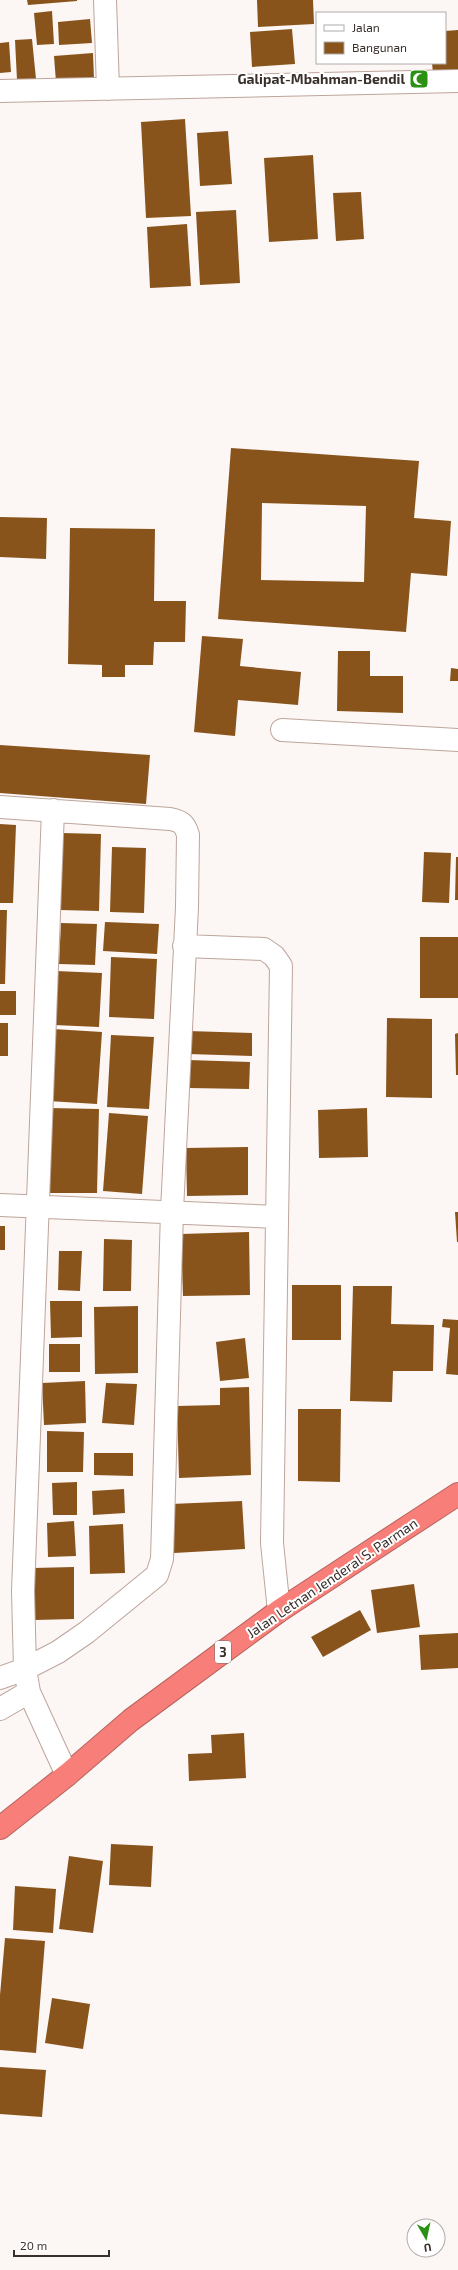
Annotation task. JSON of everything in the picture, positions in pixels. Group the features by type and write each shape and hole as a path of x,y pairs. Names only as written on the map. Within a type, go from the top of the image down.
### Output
{"highway":[{"name":"Jalan Letnan Jenderal S. Parman","path":"0,1828 64,1767 279,1611 458,1494"}],"street":[{"path":"105,0 108,89"},
{"path":"0,91 458,80"},
{"path":"282,730 458,740"},
{"path":"0,807 170,819 180,821 186,825 188,834 172,1211 162,1559 157,1575 87,1632 58,1652 25,1669 0,1678"},
{"path":"53,810 39,1207 23,1591 25,1669 29,1692 64,1767"},
{"path":"184,946 264,949 274,956 280,966 272,1543 279,1611"},
{"path":"0,1205 172,1211 277,1217"},
{"path":"0,1709 29,1692"}],"building":[{"path":"27,0 77,0 77,1 28,5"},
{"path":"257,0 313,0 314,24 258,27"},
{"path":"52,11 54,44 37,45 34,13"},
{"path":"90,19 92,43 59,45 58,22"},
{"path":"292,29 295,64 252,67 250,32"},
{"path":"458,30 458,72 433,73 432,64 446,64 446,31"},
{"path":"32,39 36,79 17,80 15,40"},
{"path":"9,42 11,72 0,73 0,43"},
{"path":"93,53 94,79 56,82 54,56"},
{"path":"185,119 191,216 146,218 141,122"},
{"path":"228,131 232,184 200,186 197,133"},
{"path":"313,155 318,239 269,242 264,158"},
{"path":"361,192 364,239 336,241 333,193"},
{"path":"236,210 240,283 200,285 196,212"},
{"path":"187,224 191,286 150,288 147,227"},
{"path":"231,448 419,461 414,518 451,521 447,576 411,573 406,632 218,619","holes":["262,503 366,506 364,582 261,580"]},
{"path":"0,517 47,518 46,559 0,557"},
{"path":"70,528 155,529 154,601 186,601 185,642 154,642 153,665 125,665 125,677 102,677 102,665 68,664"},
{"path":"202,636 243,639 240,666 301,672 298,705 238,700 235,736 194,732"},
{"path":"338,651 370,651 370,676 403,676 403,713 337,711"},
{"path":"451,668 458,669 458,681 450,681"},
{"path":"0,745 150,755 146,804 0,793"},
{"path":"0,824 16,825 13,903 0,903"},
{"path":"62,833 101,834 99,911 60,910"},
{"path":"112,847 146,848 144,913 110,912"},
{"path":"424,852 451,853 449,903 422,902"},
{"path":"456,857 458,857 458,900 455,900"},
{"path":"0,910 7,910 5,984 0,984"},
{"path":"105,922 159,924 157,954 103,951"},
{"path":"61,923 97,924 95,965 59,964"},
{"path":"420,937 458,937 458,998 420,998"},
{"path":"111,957 157,959 154,1019 109,1017"},
{"path":"56,971 102,973 99,1027 54,1025"},
{"path":"0,991 16,991 16,1015 0,1015"},
{"path":"387,1018 432,1019 432,1098 386,1097"},
{"path":"0,1023 8,1023 8,1056 0,1056"},
{"path":"53,1029 102,1032 97,1104 48,1101"},
{"path":"188,1031 252,1033 252,1056 188,1054"},
{"path":"458,1033 458,1075 456,1075 455,1034"},
{"path":"111,1035 154,1037 149,1109 107,1107"},
{"path":"188,1060 250,1062 249,1089 188,1088"},
{"path":"49,1108 99,1109 97,1193 47,1193"},
{"path":"367,1108 368,1157 319,1158 318,1110"},
{"path":"109,1113 148,1116 142,1194 103,1191"},
{"path":"248,1147 248,1195 187,1196 186,1148"},
{"path":"455,1212 458,1212 458,1242 457,1242"},
{"path":"0,1226 5,1226 5,1250 0,1250"},
{"path":"249,1232 250,1295 183,1296 181,1234"},
{"path":"104,1239 132,1240 131,1291 103,1291"},
{"path":"59,1251 82,1251 80,1291 58,1290"},
{"path":"292,1285 341,1285 341,1340 292,1340"},
{"path":"353,1286 392,1286 391,1324 434,1325 433,1371 393,1371 392,1402 350,1401"},
{"path":"50,1301 82,1301 82,1337 51,1338"},
{"path":"138,1306 138,1373 95,1374 94,1307"},
{"path":"443,1319 458,1320 458,1375 446,1374 450,1328 442,1327"},
{"path":"245,1338 249,1378 220,1381 216,1342"},
{"path":"49,1344 80,1344 80,1372 49,1372"},
{"path":"85,1381 86,1423 44,1425 42,1383"},
{"path":"106,1383 137,1384 134,1425 102,1423"},
{"path":"249,1387 251,1475 179,1478 177,1406 220,1405 220,1388"},
{"path":"298,1409 341,1409 340,1482 298,1481"},
{"path":"47,1431 84,1432 83,1472 47,1472"},
{"path":"94,1453 133,1453 133,1476 94,1475"},
{"path":"77,1482 77,1515 53,1515 52,1483"},
{"path":"124,1489 125,1513 93,1515 92,1491"},
{"path":"242,1501 245,1549 174,1553 171,1504"},
{"path":"74,1521 76,1556 48,1557 47,1523"},
{"path":"123,1524 125,1573 90,1574 89,1526"},
{"path":"74,1567 74,1619 35,1620 33,1568"},
{"path":"414,1584 420,1627 377,1633 371,1590"},
{"path":"360,1610 371,1630 323,1657 311,1637"},
{"path":"458,1633 458,1668 421,1670 419,1635"},
{"path":"244,1733 246,1778 189,1781 188,1754 212,1753 211,1735"},
{"path":"111,1844 153,1846 151,1887 109,1885"},
{"path":"69,1856 103,1861 93,1933 59,1929"},
{"path":"15,1886 56,1889 53,1933 13,1930"},
{"path":"5,1938 45,1941 36,2053 0,2050 0,1995"},
{"path":"52,1998 90,2004 83,2049 45,2043"},
{"path":"0,2067 46,2070 42,2117 0,2114"}],"place":[{"name":"Galipat-Mbahman-Bendil","path":"419,79"}]}
